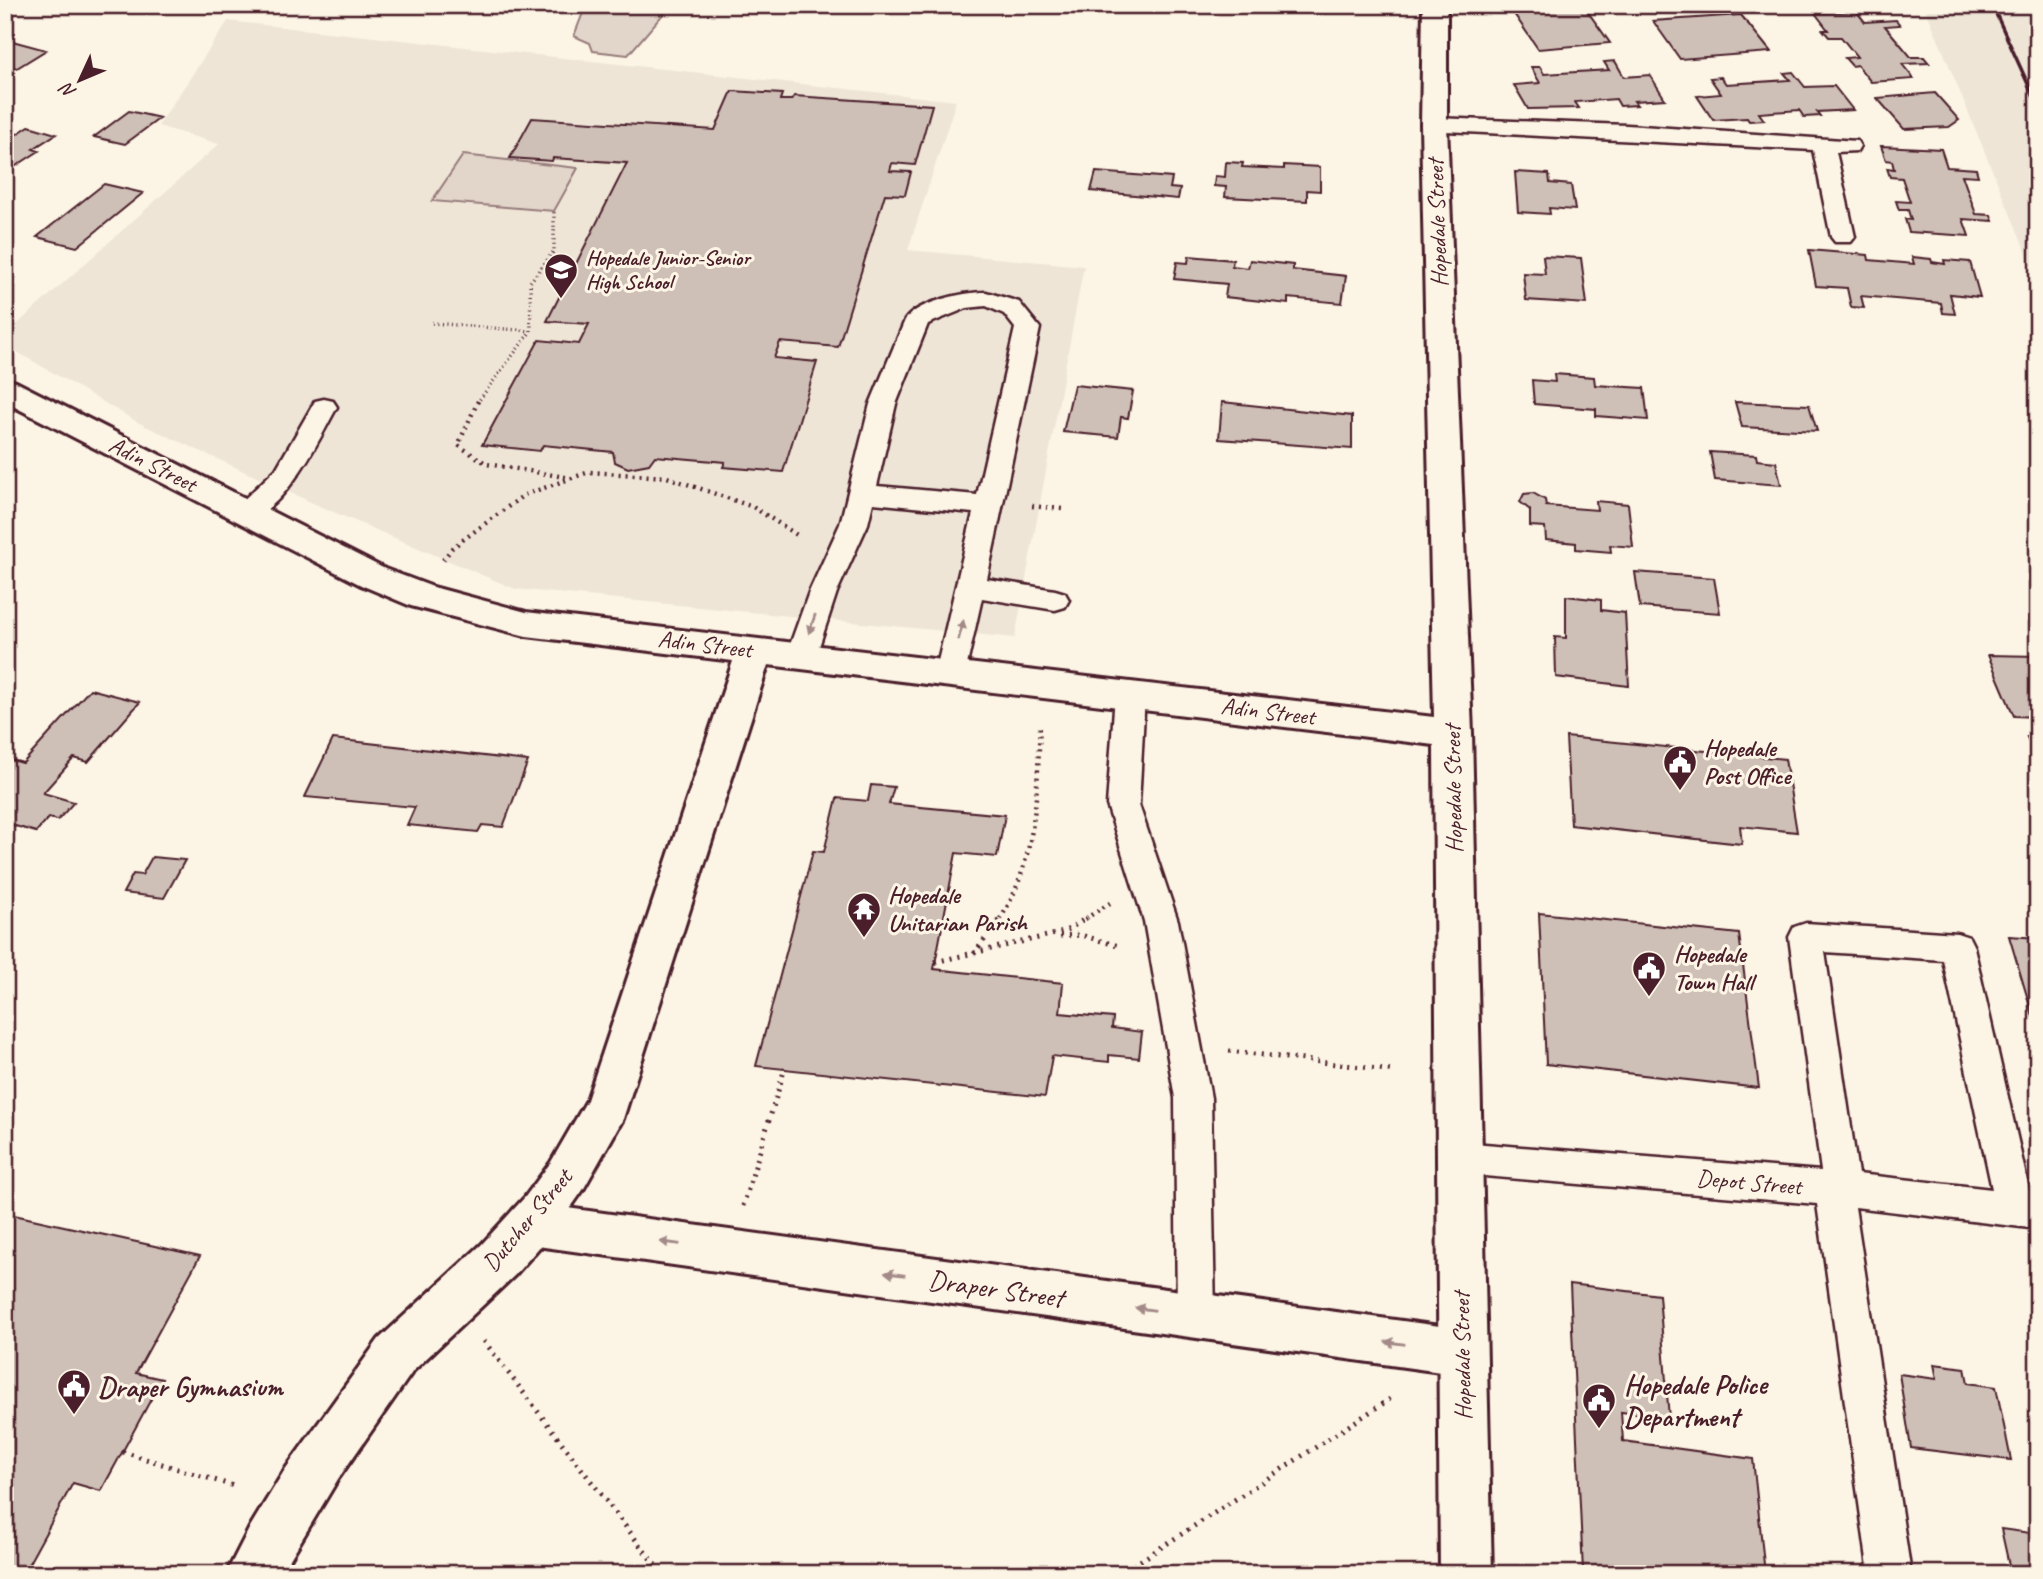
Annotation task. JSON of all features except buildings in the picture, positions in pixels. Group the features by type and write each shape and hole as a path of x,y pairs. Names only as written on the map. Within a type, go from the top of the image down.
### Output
{"street":[{"name":"Hopedale Street","path":"1434,5 1434,125 1453,733 1466,1574"},
{"name":"Adin Street","path":"5,389 373,577 409,593 526,624 1453,733"},
{"name":"Dutcher Street","path":"252,1574 322,1456 396,1355 498,1260 530,1223 567,1176 607,1106 755,650"},
{"name":"Draper Street","path":"530,1223 1462,1352"}],"lane":[{"path":"1434,125 1627,132 1849,146"},
{"path":"1824,145 1843,237"},
{"path":"802,656 823,592 854,524 883,404 917,320 962,299 981,298 1011,307 1028,328 972,587 950,674"},
{"path":"247,512 286,474 324,407"},
{"path":"861,493 988,505"},
{"path":"972,587 1055,600"},
{"path":"1130,694 1123,805 1161,921 1192,1098 1196,1316"},
{"path":"1890,1574 1806,937 1957,947 2026,1210"},
{"name":"Depot Street","path":"1460,1158 1838,1189 2026,1210"}],"path":[{"path":"554,211 554,251 530,282 531,331 479,397 458,445 487,464 572,478"},
{"path":"432,323 531,331"},
{"path":"439,566 453,548 524,495 589,472 667,477 753,507 797,535"},
{"path":"1028,505 1062,509"},
{"path":"974,954 1004,913 1020,876 1032,829 1041,718"},
{"path":"935,962 1064,932 1100,912 1146,873"},
{"path":"1047,936 1081,934 1128,949 1171,976"},
{"path":"1184,1046 1395,1071"},
{"path":"739,1220 785,1068"},
{"path":"475,1330 662,1574"},
{"path":"1120,1574 1390,1399"},
{"path":"122,1452 236,1487"}],"shaded area":[{"path":"586,5 671,5 628,55 593,51 590,43 574,36"},
{"path":"1924,5 2038,5 2038,281"},
{"name":"Hopedale Junior-Senior High School","path":"228,21 956,101 908,250 1084,266 1015,638 515,589 317,505 139,423 5,345 5,335 219,144 158,126"},
{"path":"463,155 578,168 554,211 432,201"}],"railway":[{"path":"1992,5 2038,106"}],"place":[{"name":"Hopedale Junior-Senior High School","path":"561,300"},
{"name":"Hopedale Post Office","path":"1680,792"},
{"name":"Hopedale Unitarian Parish","path":"864,939"},
{"name":"Hopedale Town Hall","path":"1649,998"},
{"name":"Draper Gymnasium","path":"74,1416"},
{"name":"Hopedale Police Department","path":"1599,1430"}]}
